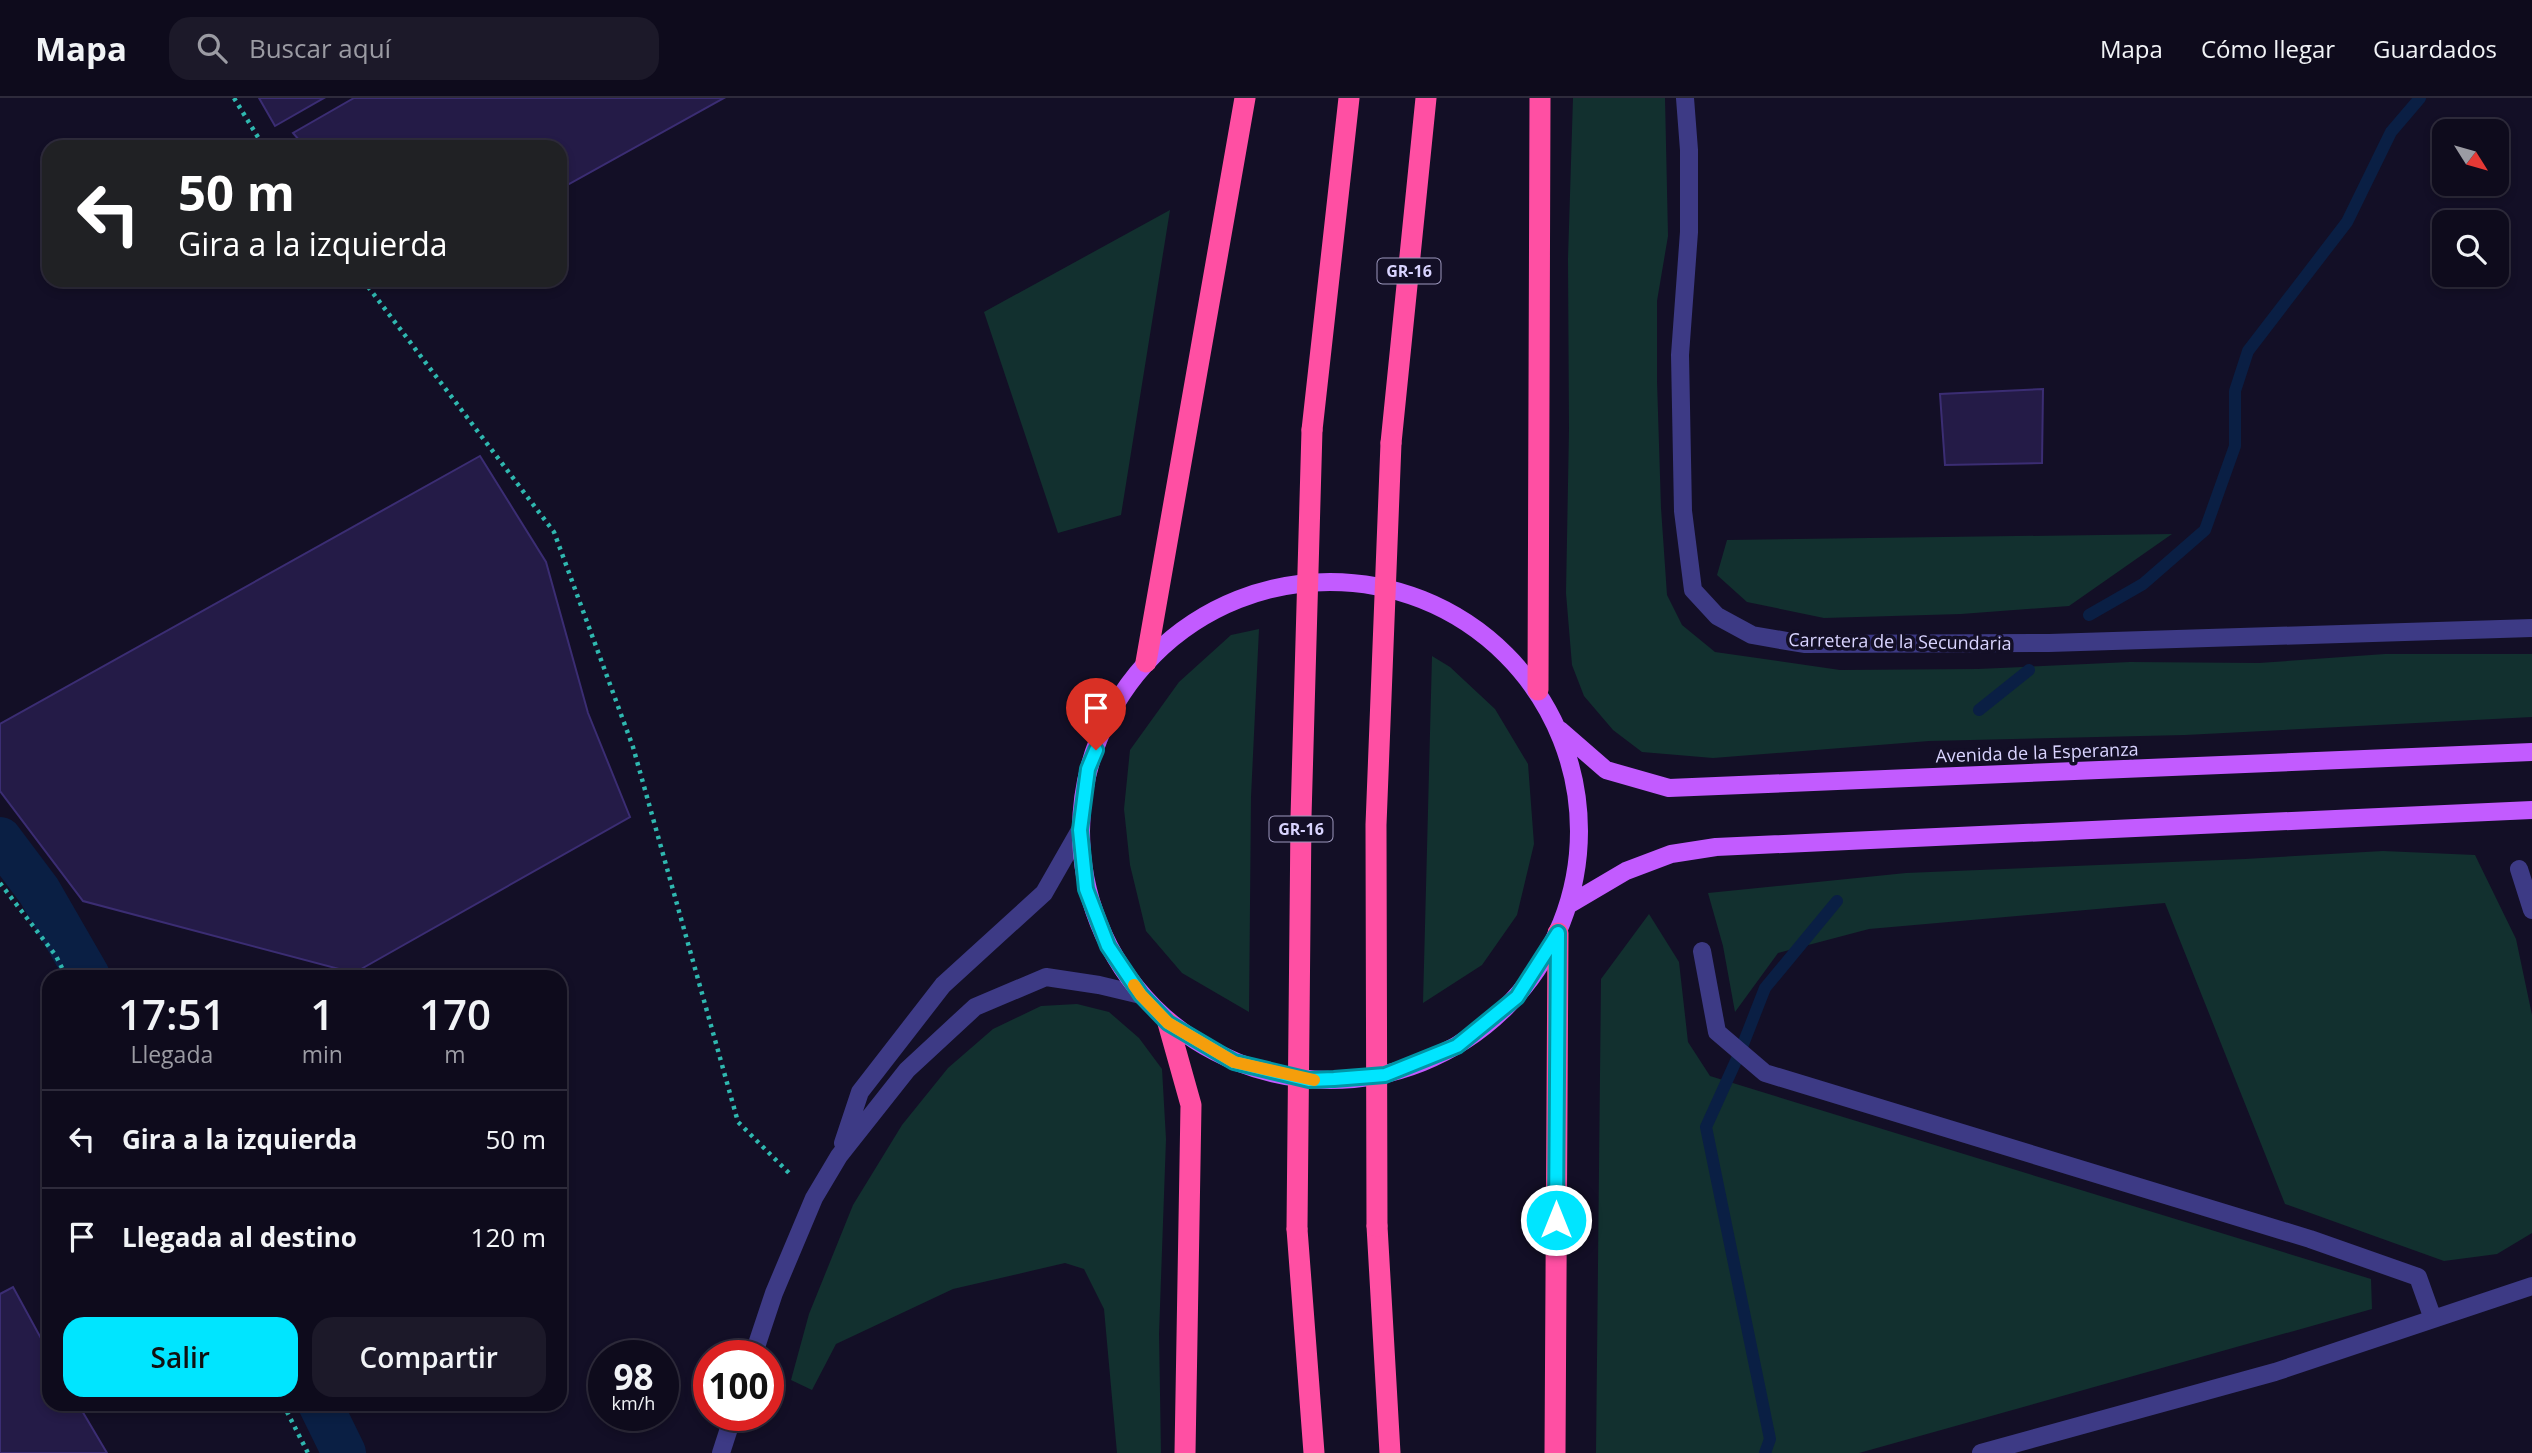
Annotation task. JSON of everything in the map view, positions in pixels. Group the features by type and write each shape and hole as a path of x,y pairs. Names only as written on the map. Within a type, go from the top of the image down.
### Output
{"highway":[{"path":"1146,662 1245,98"},
{"name":"GR-16","path":"1314,1453 1297,1228 1301,817 1312,430 1349,98"},
{"name":"GR-16","path":"1390,1453 1377,1226 1376,825 1391,443 1426,98"},
{"path":"1538,690 1540,98"},
{"path":"1555,1453 1558,933"},
{"path":"1168,1023 1191,1105 1185,1453"}],"main road":[{"path":"1349,581 1422,597 1487,635 1538,690 1560,730 1577,787 1580,846 1570,904 1558,933 1517,997 1457,1046 1385,1075 1309,1080 1234,1062 1168,1023 1141,995 1108,946 1086,889 1080,830 1088,769 1111,712 1146,662 1205,615 1274,587 1349,581"},
{"name":"Avenida de la Esperanza","path":"1560,730 1606,770 1669,788 2532,752"},
{"path":"1570,904 1626,871 1671,855 1716,847 2532,810"}],"street":[{"name":"Carretera de la Secundaria","path":"1685,98 1689,150 1689,232 1680,355 1684,510 1693,590 1717,616 1752,635 1804,644 2049,643 2532,628"},
{"path":"839,1156 860,1092 943,985 1044,893 1080,830"},
{"path":"2519,869 2532,910"},
{"path":"1702,951 1717,1032 1765,1073 2310,1239 2418,1277 2432,1319"},
{"path":"758,1340 774,1293 814,1198 839,1156 907,1070 975,1007 1046,977 1141,995"},
{"path":"1981,1453 2275,1372 2532,1286"},
{"path":"721,1453 728,1431"}],"path":[{"path":"234,98 260,140"},
{"path":"368,287 554,532 633,747 738,1122 814,1198"},
{"path":"0,883 56,956 63,970"},
{"path":"287,1411 308,1453"}],"green space":[{"path":"1573,98 1665,98 1668,236 1657,301 1657,381 1667,595 1682,625 1715,652 1840,670 1978,669 2130,662 2259,663 2385,654 2532,654 2532,717 2185,735 1929,741 1713,758 1642,752 1613,730 1584,696 1572,665 1566,593 1568,259"},
{"path":"1170,210 1121,515 1058,533 984,312"},
{"path":"2172,534 2069,606 1961,614 1824,618 1747,602 1717,575 1727,540"},
{"path":"1259,629 1251,797 1249,1012 1182,973 1146,931 1130,865 1124,809 1130,750 1179,682 1231,635"},
{"path":"1432,656 1450,667 1495,709 1528,764 1534,844 1517,915 1482,965 1423,1003"},
{"path":"2383,851 2475,855 2516,939 2532,1015 2532,1233 2497,1254 2444,1261 2285,1204 2165,903 1869,929 1778,953 1735,1012 1723,946 1708,893 1906,873"},
{"path":"1649,914 1679,962 1688,1042 1710,1076 2371,1279 2372,1309 1859,1453 1596,1453 1601,979"},
{"path":"1077,1004 1109,1012 1139,1038 1162,1069 1166,1139 1159,1334 1161,1453 1117,1453 1104,1309 1084,1269 1065,1263 953,1289 836,1344 812,1390 791,1380 809,1314 853,1205 902,1125 948,1068 993,1029 1041,1006"}],"building":[{"path":"259,98 324,98 275,126"},
{"path":"354,98 724,98 567,185 567,140 299,140 293,133"},
{"path":"2043,389 2042,463 1945,465 1940,394"},
{"path":"480,456 546,562 588,713 630,817 359,970 343,970 83,901 0,791 0,724"},
{"path":"13,1287 42,1340 42,1411 82,1411 107,1453 0,1453 0,1294"}],"waterway":[{"path":"2089,615 2143,584 2205,530 2235,446 2235,391 2248,351 2347,222 2391,132 2420,98"},
{"path":"1979,710 2029,670"},
{"path":"0,839 39,891 85,970"},
{"path":"1765,1453 1770,1439 1706,1127 1765,988 1837,901"},
{"path":"323,1411 344,1453"}],"slow traffic":[{"path":"1134,985 1168,1023 1234,1062 1314,1080"}],"route":[{"path":"1096,750 1088,769 1080,830 1086,889 1108,946 1141,995 1168,1023 1234,1062 1309,1080 1385,1075 1457,1046 1517,997 1558,933 1556,1220"}]}
